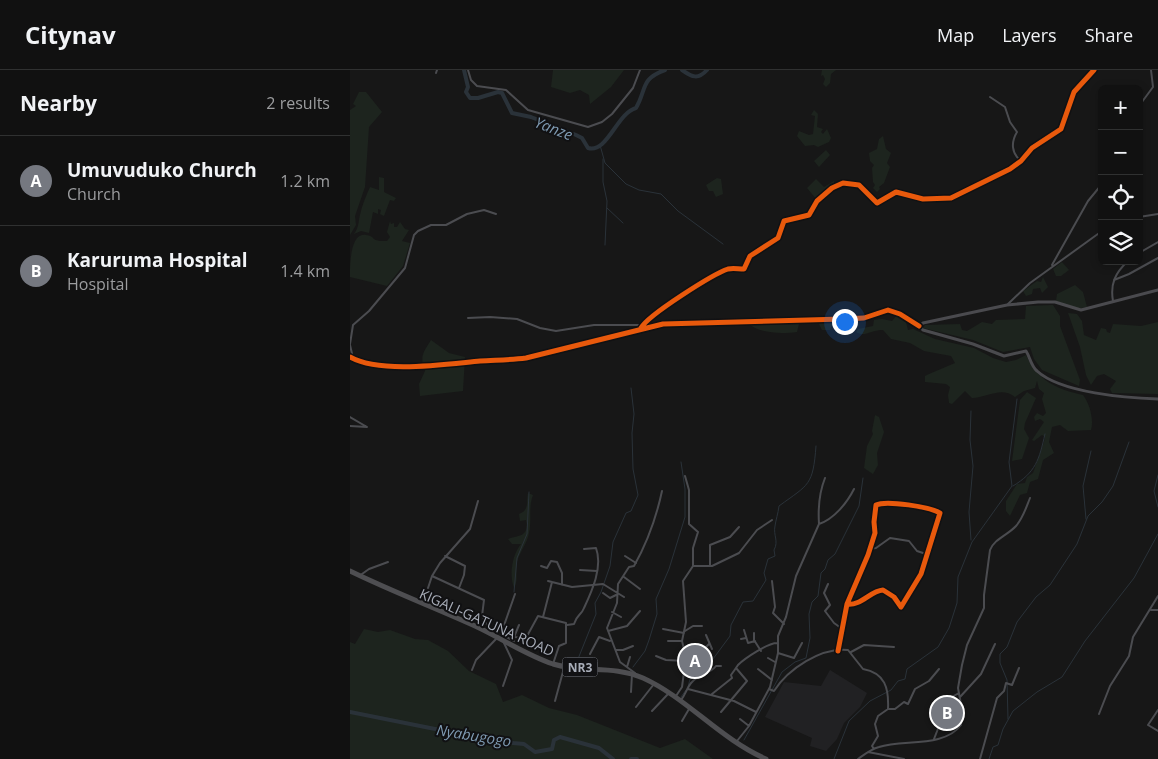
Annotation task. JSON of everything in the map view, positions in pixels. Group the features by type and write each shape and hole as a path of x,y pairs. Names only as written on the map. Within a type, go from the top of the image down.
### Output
{"highway":[{"name":"KIGALI-GATUNA ROAD","path":"350,572 385,588"},
{"name":"KIGALI-GATUNA ROAD","path":"350,572 515,644 553,664 605,668 633,675 654,684 736,743 766,759"}],"main road":[{"path":"1158,290 1081,310 1051,302 1007,305 919,326 923,330 973,344 1004,356 1026,351 1039,372 1074,387 1120,397 1158,399"}],"street":[{"path":"468,70 471,80 477,86 506,90 528,110 588,127 602,122 612,114 633,88 640,70"},
{"path":"641,328 714,275 733,268 744,269 750,256 778,238 784,220 809,215 817,201 832,188 843,183 859,185 876,203 880,203 896,192 923,199 946,199 989,180 1021,161 1032,148 1061,129 1074,92 1094,70"},
{"path":"1143,101 1153,87 1151,70"},
{"path":"990,97 1005,107 1010,122 1017,132 1013,138 1012,147 1015,155 1021,161"},
{"path":"1051,268 1088,201 1098,189"},
{"path":"496,214 484,210 467,214 446,225 431,225 418,231 412,242 405,268 369,311 353,325 350,345 352,357 368,363 410,366 512,360 641,328 685,322 864,318 888,310 900,314 919,326"},
{"path":"1143,217 1158,214"},
{"path":"1007,305 1051,268 1098,234"},
{"path":"1143,251 1158,242"},
{"path":"1114,280 1158,258"},
{"path":"1113,302 1112,290 1114,280 1125,265"},
{"path":"468,318 517,319 540,328 556,331 594,325 643,325"},
{"path":"350,417 367,427 350,426"},
{"path":"677,700 682,687 686,661 682,642 685,632 683,581 692,566 693,548 698,532 689,524 687,506 689,490 685,476"},
{"path":"736,743 749,726 769,689 778,653 777,643 784,624 798,569 814,539 818,524 817,514 821,487 825,478"},
{"path":"818,524 824,522 842,507 854,489"},
{"path":"632,692 634,671 620,662 616,650 610,641 607,624 617,602 616,592 618,584 629,567 634,566 636,563 653,527 662,492"},
{"path":"858,759 874,749 934,739 951,734 961,725 962,715 958,693 966,649 984,608 990,548 1019,522 1030,498"},
{"path":"428,588 432,576 445,556 470,529 478,501"},
{"path":"838,651 847,604 875,533 876,505 894,502 918,508 929,508 941,514 929,555 921,574 901,607 894,598 883,590 877,591 855,604 847,604"},
{"path":"692,566 710,566 740,552 757,530 772,520"},
{"path":"710,566 710,545 730,537 739,527"},
{"path":"869,549 876,548 890,538 909,542 917,551 929,555"},
{"path":"514,637 524,639 538,616 567,625 574,624 576,615 584,609 597,571 596,548 584,549"},
{"path":"445,556 465,566 464,576 458,589"},
{"path":"625,556 636,563"},
{"path":"541,566 547,568 551,561 556,562 562,573 562,585"},
{"path":"361,576 368,569 388,562"},
{"path":"580,570 597,571"},
{"path":"432,576 484,601 483,618 489,630 499,638 512,660 503,686"},
{"path":"624,577 640,589"},
{"path":"772,580 775,607 773,612 784,624"},
{"path":"548,581 572,588 603,584 624,597"},
{"path":"543,617 552,582"},
{"path":"828,584 824,593 830,605 825,611 834,623 841,628"},
{"path":"603,593 610,598 616,595"},
{"path":"515,594 501,634 515,644"},
{"path":"1099,714 1110,686 1129,656 1132,637 1151,610 1158,596"},
{"path":"1151,610 1158,610"},
{"path":"608,631 627,626 640,611"},
{"path":"612,612 621,617"},
{"path":"515,644 514,637 519,625"},
{"path":"553,664 559,646 566,643 567,625"},
{"path":"663,629 685,632 693,626 702,626"},
{"path":"744,630 749,644 755,642"},
{"path":"754,632 755,642 761,651"},
{"path":"706,635 712,649"},
{"path":"590,654 599,637 610,641"},
{"path":"472,670 476,660 499,638"},
{"path":"741,639 746,638"},
{"path":"668,641 682,642"},
{"path":"712,694 732,677 731,674 736,668 749,657 770,644 777,643"},
{"path":"778,653 794,658 799,652 802,643"},
{"path":"686,657 703,650 709,644"},
{"path":"960,697 980,674 995,644"},
{"path":"851,652 864,645 894,647"},
{"path":"616,650 624,650 633,646"},
{"path":"769,689 774,691 790,673 816,656 846,649 851,652 863,669 874,671 881,676 888,697 888,709"},
{"path":"656,656 666,660 686,661"},
{"path":"627,667 630,657"},
{"path":"768,658 775,662"},
{"path":"555,701 564,666"},
{"path":"677,700 691,683 701,675 712,672 716,666 721,666"},
{"path":"721,712 747,680 736,668"},
{"path":"980,759 997,698 1004,691 1006,683 1012,685 1015,682 1019,668"},
{"path":"758,669 772,680"},
{"path":"874,749 872,746 878,736 876,720 888,709 898,708 904,702 908,704 915,689 929,681 939,669"},
{"path":"636,707 654,684"},
{"path":"688,688 730,700 757,712"},
{"path":"934,739 950,698 958,693"},
{"path":"652,711 668,694"},
{"path":"682,721 689,709"},
{"path":"1158,710 1148,725 1158,732"},
{"path":"740,719 749,726"},
{"path":"868,752 904,759"}],"shaded area":[{"path":"553,70 624,70 611,87 590,104 589,95 580,90 570,93 551,87"},
{"path":"822,70 836,70 831,74 830,83 826,87 823,84 825,79 823,75 821,76"},
{"path":"359,92 366,92 382,112 369,127 365,187 355,216 356,225 350,235 350,110 356,106 353,104"},
{"path":"814,110 818,114 817,127 823,129 821,132 823,134 827,129 831,138 829,142 818,147 814,145 805,146 797,136 799,131 809,135 813,134 815,116 811,115"},
{"path":"883,136 886,149 891,153 887,163 890,167 884,183 877,192 873,188 875,185 872,168 874,165 870,161 869,153 877,149 879,139"},
{"path":"826,150 830,155 819,167 814,161"},
{"path":"379,177 384,178 384,192 396,198 394,201 390,200 384,216 380,214 381,210 378,209 378,214 373,212 369,233 361,231 354,234 358,227 362,208 370,187 379,190"},
{"path":"717,178 721,179 723,194 716,197 713,191 709,191 706,185"},
{"path":"816,179 824,187 834,181 835,186 817,200 807,188"},
{"path":"390,221 391,224 394,223 394,227 397,227 400,222 405,229 409,230 402,241 410,243 403,266 387,286 350,277 352,250 357,239 361,235 366,235 378,241 387,241 390,237 387,232"},
{"path":"1062,262 1069,270 1061,276 1056,276 1053,269"},
{"path":"1043,277 1048,287 1042,293 1040,288 1033,289 1032,294 1026,296 1023,291 1037,281 1041,282"},
{"path":"1075,285 1083,292 1087,307 1076,309 1056,301 1057,294"},
{"path":"1053,305 1060,316 1060,326 1080,380 1079,386 1042,370 1034,359 1030,347 1003,352 973,340 923,328 925,325 960,324 962,330 967,331 982,322 992,324 996,320 1025,319 1026,306"},
{"path":"1068,313 1077,314 1082,321 1084,335 1096,340 1101,328 1106,329 1110,333 1113,324 1141,326 1158,322 1158,394 1112,393 1110,389 1116,381 1104,374 1097,376 1091,385 1086,375 1080,347"},
{"path":"897,315 906,322 908,330 913,329 935,339 974,348 993,358 1006,362 1026,355 1036,371 1048,382 1064,390 1083,395 1092,417 1091,430 1068,431 1060,425 1052,427 1049,442 1054,453 1043,460 1038,479 1030,482 1027,493 1020,495 1010,516 1006,511 1006,501 1017,484 1025,483 1027,477 1033,473 1044,442 1045,437 1042,435 1034,441 1032,440 1044,422 1040,419 1035,421 1034,417 1037,413 1043,416 1046,413 1042,399 1044,393 1039,389 1037,381 1035,388 1024,391 1015,397 999,392 972,398 965,391 952,404 949,403 950,387 946,384 925,382 925,376 955,363 951,356 924,351 910,343 891,339 883,330 865,334 856,332 858,329 873,326 874,320 892,321"},
{"path":"821,322 833,322 830,330 822,330 819,324"},
{"path":"748,323 799,324 797,332 778,333 758,329"},
{"path":"431,340 449,353 465,357 463,391 420,396 419,384 425,371 423,356"},
{"path":"1027,392 1036,398 1025,423 1024,429 1029,438 1022,459 1012,461 1020,400"},
{"path":"875,415 879,417 884,432 877,453 878,465 873,474 864,468 867,446 873,434"},
{"path":"528,493 533,495 530,528 527,541 517,562 514,588 512,583 512,565 515,554 521,544 512,544 508,539 522,535 526,530 526,520 520,521 519,514 526,508"},
{"path":"364,629 378,632 390,630 415,639 428,640 448,651 469,671 496,684 503,702 522,695 549,708 577,715 660,748 685,739 713,759 350,759 350,642 355,644"},
{"path":"830,670 867,693 860,707 844,723 837,739 826,751 810,746 812,738 765,717 784,682 821,686"}],"waterway":[{"name":"Yanze","path":"464,70 468,87 466,92 470,98 478,98 498,92 502,93 512,113 531,117 576,135 582,138 588,148 595,148 607,139 623,117 629,111 636,108 645,85 651,77 665,70"},
{"name":"Yanze","path":"682,70 695,76 701,75 707,70"},
{"path":"600,145 605,163 626,184 639,190 661,194 678,211 723,244"},
{"path":"603,159 603,182 607,201 605,245"},
{"path":"607,208 623,223"},
{"path":"578,659 596,614 595,603 610,566 613,542 626,513 631,511 638,495 633,469 632,433 634,414 631,388"},
{"path":"834,759 849,721 870,701 891,690 898,681 905,679 907,669 938,647 949,628 957,603 958,577 972,542 1012,486 1009,462 1017,399"},
{"path":"971,411 970,440 973,466 969,512 971,540"},
{"path":"1013,486 1032,470 1041,451 1045,434"},
{"path":"1008,719 1007,680 1000,663 1000,654 1007,647 1017,622 1036,597 1050,585 1077,544 1088,516 1102,502 1113,486 1129,442"},
{"path":"688,687 690,679 710,663 730,636 731,625 743,602 753,601 766,580 764,573 768,559 775,556 775,529 779,506 808,483 813,469 816,446"},
{"path":"1086,519 1083,486 1091,451"},
{"path":"633,667 645,651 649,640 657,614 656,599 669,569 685,517 685,489 681,462"},
{"path":"1158,475 1154,491 1158,507"},
{"path":"744,740 782,672 795,662 806,658 810,638 809,614 812,602 818,596 821,573 825,569 828,560 835,554 859,506 863,478"},
{"path":"514,592 517,558 527,534 529,492"},
{"path":"989,759 993,747 998,745 1003,729 1013,711 1037,692 1062,677 1085,641 1134,578 1158,534"},
{"path":"681,697 686,690"},
{"name":"Nyabugogo","path":"350,712 470,736 496,738 524,744 535,752 552,749 554,740 560,737 599,748 613,759"},
{"name":"Nyabugogo","path":"631,759 637,759"}],"cycle path":[{"path":"641,328 655,314 709,278 728,269 744,269 750,256 778,238 784,221 809,215 817,201 832,188 843,183 859,185 877,203 896,192 923,199 951,198 1010,169 1021,161 1032,148 1061,129 1074,92 1094,70"},
{"path":"350,357 363,362 395,367 515,359 526,358 663,324 864,318 888,310 900,314 919,326"},
{"path":"838,651 847,604 868,555 875,533 876,505 889,503 908,505 940,513 921,574 901,607 894,597 883,590 857,603 847,604"}],"place":[{"name":"Umuvuduko Church","path":"695,661"},
{"name":"Karuruma Hospital","path":"947,713"}]}
